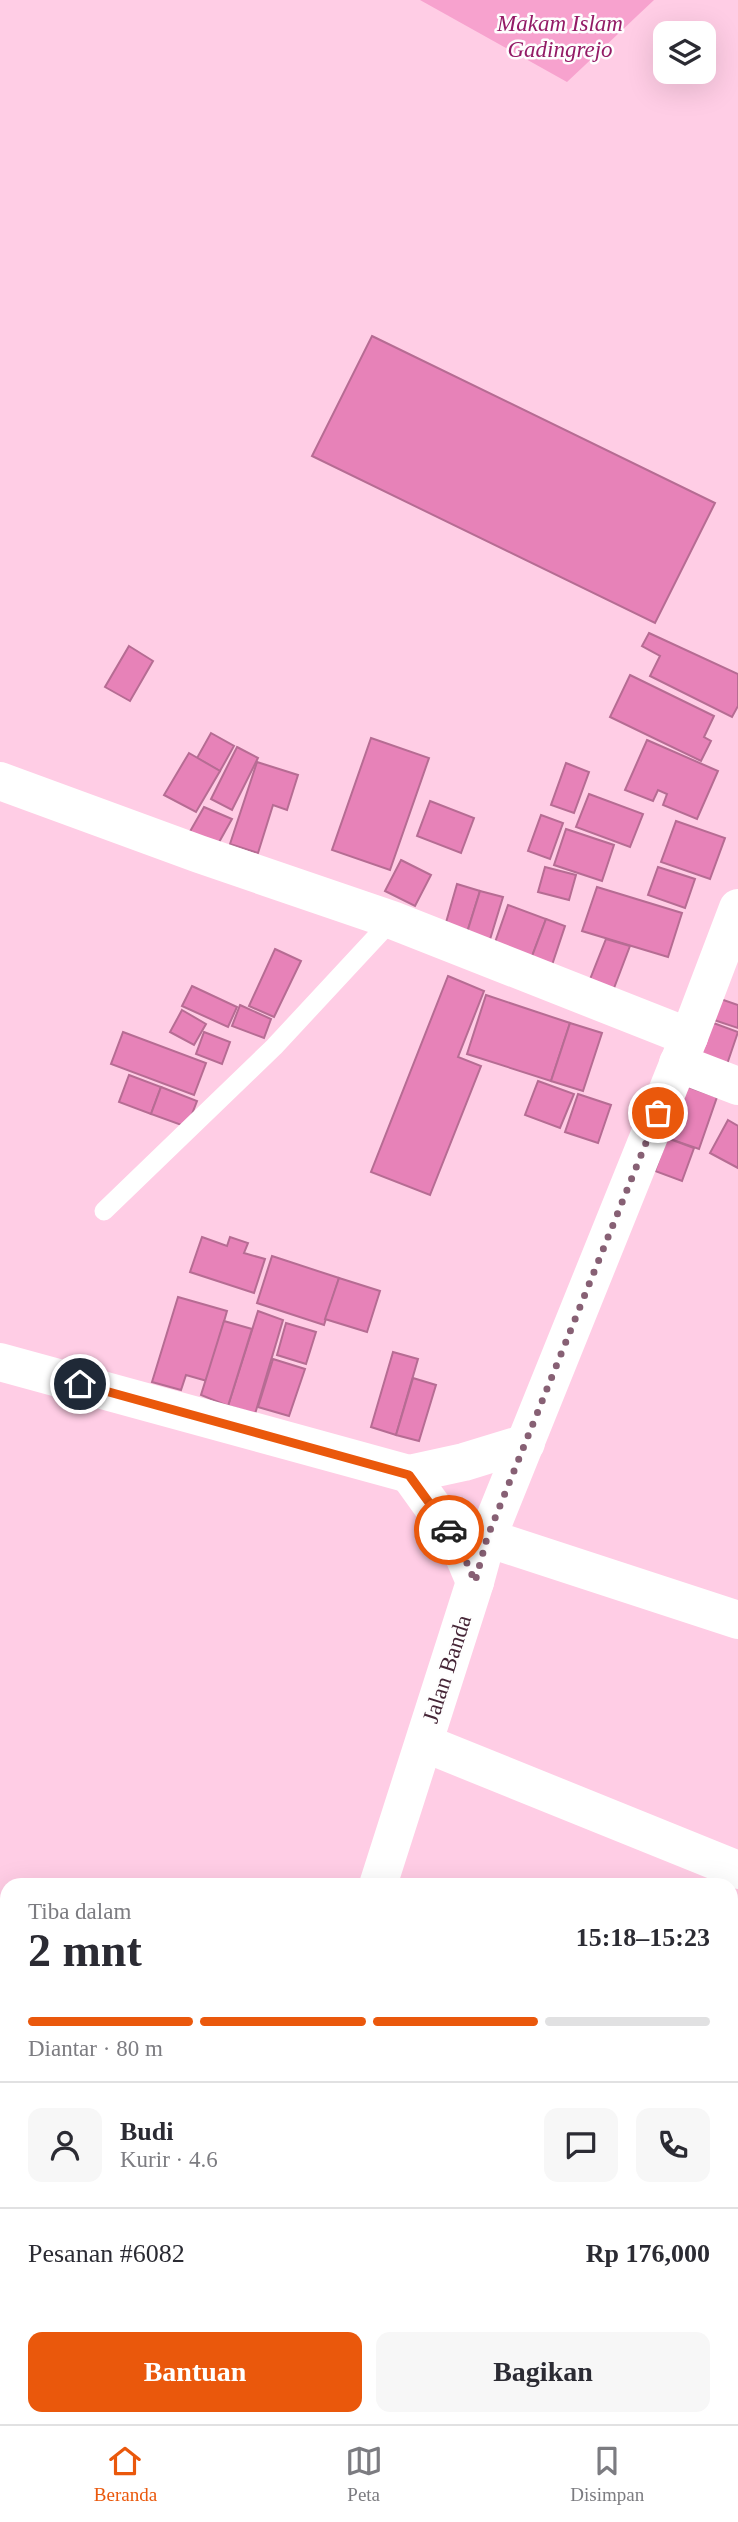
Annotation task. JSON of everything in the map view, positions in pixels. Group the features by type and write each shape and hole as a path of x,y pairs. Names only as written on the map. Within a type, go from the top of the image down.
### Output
{"street":[{"path":"0,780 199,854 392,920 683,1050 738,1086"},
{"name":"Jalan Banda","path":"379,1878 487,1538 738,908"},
{"path":"0,1362 409,1475 526,1443"},
{"path":"409,1475 458,1542 475,1582"},
{"path":"487,1538 738,1620"},
{"path":"424,1743 738,1870"}],"lane":[{"path":"104,1211 274,1047 392,920"}],"green space":[{"name":"Makam Islam Gadingrejo","path":"420,0 654,0 567,82"}],"building":[{"path":"372,336 715,503 655,623 312,456"},
{"path":"649,633 738,674 738,706 732,717 650,676 660,656 642,646"},
{"path":"129,646 153,661 130,701 105,687"},
{"path":"630,675 714,716 704,737 711,741 701,761 610,717"},
{"path":"211,733 234,746 220,771 197,758"},
{"path":"371,738 429,758 390,870 332,850"},
{"path":"647,740 718,771 697,819 663,805 667,794 658,790 653,801 625,790"},
{"path":"237,747 258,758 232,810 211,799"},
{"path":"189,753 220,771 196,812 164,795"},
{"path":"257,762 298,775 287,810 273,805 258,853 230,844"},
{"path":"566,763 589,772 574,813 551,805"},
{"path":"589,794 643,814 630,847 576,827"},
{"path":"430,801 474,818 461,853 417,836"},
{"path":"204,807 232,819 213,853 184,842"},
{"path":"541,815 563,823 550,859 528,851"},
{"path":"676,821 725,838 710,879 661,862"},
{"path":"566,829 614,845 602,881 554,865"},
{"path":"401,860 431,875 415,906 385,891"},
{"path":"545,867 576,875 569,900 538,892"},
{"path":"658,867 695,879 685,908 648,895"},
{"path":"457,884 480,891 465,939 443,933"},
{"path":"597,887 682,913 668,957 582,931"},
{"path":"480,891 503,897 488,946 465,939"},
{"path":"508,905 546,919 528,967 491,954"},
{"path":"546,919 565,926 549,974 528,967"},
{"path":"606,939 630,946 611,996 587,987"},
{"path":"275,949 301,961 274,1017 249,1006"},
{"path":"448,976 484,991 458,1057 481,1066 430,1195 371,1172"},
{"path":"192,986 237,1007 228,1027 182,1006"},
{"path":"486,995 570,1023 551,1081 467,1054"},
{"path":"709,995 738,1005 738,1028 702,1016"},
{"path":"240,1005 271,1019 264,1038 232,1026"},
{"path":"182,1010 206,1024 194,1045 170,1032"},
{"path":"708,1021 738,1032 723,1076 692,1064"},
{"path":"570,1023 602,1033 583,1091 551,1081"},
{"path":"123,1032 206,1063 194,1095 111,1064"},
{"path":"204,1032 230,1042 222,1064 196,1054"},
{"path":"129,1075 161,1087 151,1114 119,1102"},
{"path":"538,1081 574,1094 560,1128 525,1115"},
{"path":"686,1086 717,1097 699,1149 667,1138"},
{"path":"161,1087 197,1101 187,1127 151,1114"},
{"path":"578,1094 611,1105 598,1143 565,1132"},
{"path":"728,1120 738,1126 738,1168 710,1153"},
{"path":"667,1138 694,1148 682,1181 655,1171"},
{"path":"202,1237 227,1246 230,1237 248,1243 244,1253 265,1259 254,1293 190,1272"},
{"path":"272,1256 339,1278 324,1325 257,1303"},
{"path":"339,1278 380,1291 367,1332 325,1319"},
{"path":"178,1297 227,1311 207,1381 186,1375 181,1390 152,1382"},
{"path":"258,1311 283,1320 255,1414 228,1406"},
{"path":"224,1321 252,1329 228,1406 201,1395"},
{"path":"286,1323 316,1332 306,1364 277,1355"},
{"path":"393,1352 418,1359 396,1435 371,1427"},
{"path":"273,1359 305,1369 289,1416 258,1407"},
{"path":"413,1378 436,1385 419,1441 396,1435"}],"way so far":[{"path":"449,1530 458,1542 475,1582 487,1538 658,1113"}],"route":[{"path":"80,1384 409,1475 449,1530"}]}
